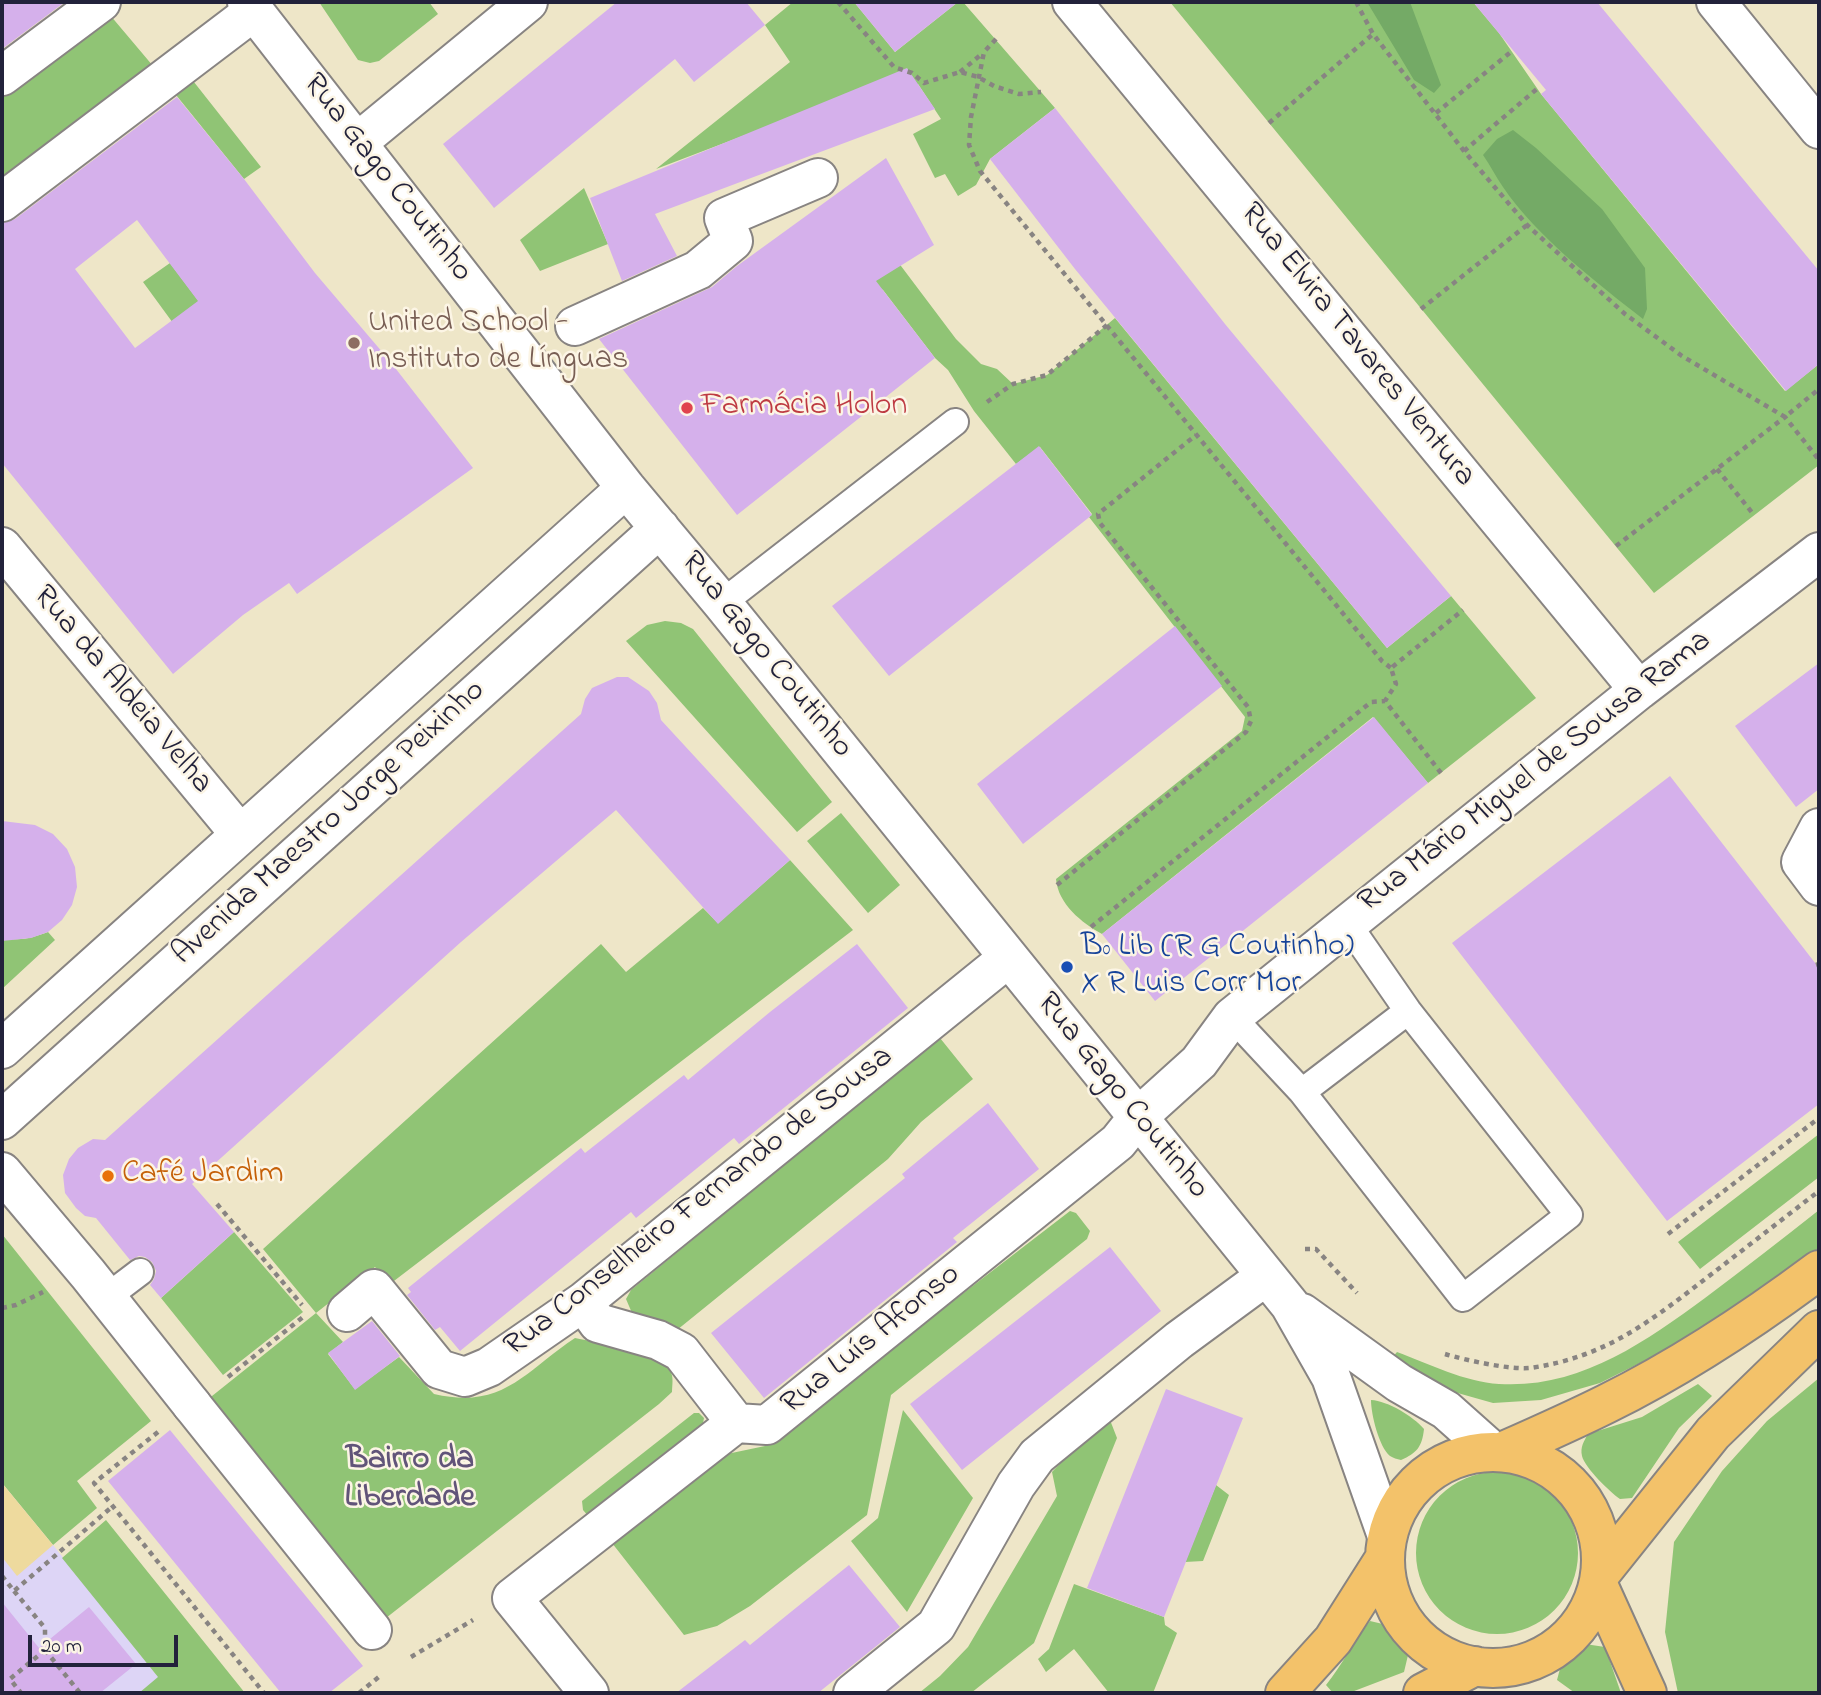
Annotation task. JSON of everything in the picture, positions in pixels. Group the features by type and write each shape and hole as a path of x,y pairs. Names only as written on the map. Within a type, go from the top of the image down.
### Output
{"main road":[{"path":"1285,1693 1333,1640 1386,1547 1401,1503 1425,1475 1456,1457 1498,1451 1608,1404 1697,1353 1773,1304 1819,1270"},
{"path":"1423,1693 1482,1667 1526,1663 1558,1646 1584,1620 1600,1580 1713,1433 1819,1330"},
{"path":"1498,1451 1537,1460 1567,1479 1588,1506 1600,1538 1600,1580 1647,1693"},
{"path":"1386,1547 1388,1589 1401,1616 1420,1640 1445,1657 1482,1667 1527,1693"}],"street":[{"path":"2,76 101,2"},
{"path":"358,142 528,2"},
{"name":"Rua Elvira Tavares Ventura","path":"1072,2 1640,690"},
{"path":"1716,2 1819,129"},
{"path":"2,202 250,7"},
{"name":"Rua Gago Coutinho","path":"250,7 626,488 1290,1305 1331,1377 1386,1547"},
{"path":"575,326 698,270 733,241 724,218 818,178"},
{"name":"Avenida Maestro Jorge Peixinho","path":"2,1049 626,488"},
{"name":"Avenida Maestro Jorge Peixinho","path":"2,1120 660,528"},
{"name":"Rua da Aldeia Velha","path":"2,547 240,834"},
{"name":"Rua Mário Miguel de Sousa Rama","path":"1138,1117 1199,1062 1232,1017 1640,690 1819,552"},
{"path":"1819,828 1801,862 1819,886"},
{"name":"Rua Conselheiro Fernando de Sousa","path":"346,1312 374,1289 439,1369 465,1377 489,1367 583,1302 1008,958"},
{"name":"Rua Luís Afonso","path":"736,1423 767,1425 1060,1191 1118,1142 1138,1117"},
{"path":"2,1172 107,1297 372,1630"},
{"path":"853,1693 936,1626 1016,1485 1037,1456 1179,1339 1266,1276"},
{"path":"583,1302 598,1323 658,1340 681,1352 736,1423 512,1598 589,1693"},
{"name":"Rua Gago Coutinho","path":"1290,1305 1399,1384 1446,1410 1498,1451"}],"lane":[{"path":"722,603 955,422"},
{"path":"1232,1017 1301,1092 1463,1298 1569,1215 1408,1011 1347,923"},
{"path":"1301,1092 1408,1011"},
{"path":"107,1297 139,1272"}],"path":[{"path":"838,2 894,67 912,73 924,83 960,72 996,39"},
{"path":"1356,2 1373,34 1464,151 1527,225 1634,321 1682,356 1785,417 1819,460"},
{"path":"1269,123 1373,34"},
{"path":"1436,113 1512,51"},
{"path":"984,52 971,117 970,145 979,171 1373,650 1391,668 1396,684 1385,701"},
{"path":"960,72 1019,94 1041,92"},
{"path":"1464,151 1538,88"},
{"path":"1421,309 1527,225"},
{"path":"984,404 1013,384 1047,375 1107,325"},
{"path":"1616,546 1819,389"},
{"path":"1057,885 1246,732 1251,721 1248,707 1100,523 1098,514 1196,435"},
{"path":"1717,469 1754,515"},
{"path":"1391,668 1463,610"},
{"path":"1385,701 1441,773"},
{"path":"1091,927 1371,702 1385,701"},
{"path":"1668,1234 1819,1118"},
{"path":"1433,1350 1486,1363 1527,1368 1585,1356 1618,1341 1652,1320 1819,1191"},
{"path":"217,1204 308,1313 94,1483 264,1693"},
{"path":"1266,1276 1302,1250 1316,1248 1363,1299"},
{"path":"2,1308 16,1305 47,1290"},
{"path":"14,1591 113,1506"},
{"path":"2,1577 45,1628 45,1650 80,1693"},
{"path":"399,1663 512,1598"},
{"path":"21,1693 9,1679 45,1650"},
{"path":"359,1693 382,1674"}],"shaded area":[{"path":"2,1483 53,1545 171,1693 2,1693"}],"green space":[{"path":"99,2 164,79 190,77 261,167 244,179 172,90 2,219 2,68"},
{"path":"319,2 429,2 438,14 379,61 370,63 358,60"},
{"path":"793,2 854,2 895,52 958,2 963,2 1055,108 990,159 976,185 958,196 945,174 935,178 913,134 941,119 918,84 769,126 656,169 790,62 765,25"},
{"path":"1170,2 1473,2 1499,33 1541,94 1785,391 1819,364 1819,465 1654,593"},
{"path":"1367,2 1410,2 1441,85 1434,93 1414,80"},
{"path":"1513,130 1602,209 1645,268 1647,309 1643,319 1550,241 1503,187 1483,155 1497,139"},
{"path":"584,188 608,244 540,271 520,240"},
{"path":"875,214 901,266 956,339 981,364 997,369 1013,384 1047,375 1115,318 1387,648 1451,596 1536,698 1428,783 1373,717 1102,934 1087,924 1072,912 1061,897 1056,879 1242,731 1245,717 1089,517 1092,514 1040,447 1016,464 974,411 948,370 935,358 883,290 826,251"},
{"path":"170,263 213,320 200,360 143,282"},
{"path":"665,621 681,623 693,629 832,802 797,832 626,641 647,625"},
{"path":"841,813 900,885 868,913 807,841"},
{"path":"790,860 853,930 390,1284 375,1267 316,1313 263,1249 601,944 626,972 703,908 718,923"},
{"path":"48,932 55,940 2,989 2,937 25,939"},
{"path":"940,1038 973,1079 921,1122 888,1159 677,1330 632,1313 626,1299 631,1290"},
{"path":"1819,1134 1819,1177 1700,1269 1678,1242"},
{"path":"1819,1210 1819,1248 1746,1299 1662,1352 1600,1383 1541,1400 1493,1403 1447,1390 1391,1359 1397,1352 1460,1376 1499,1384 1528,1384 1583,1371 1634,1346 1682,1315"},
{"path":"1070,1211 1076,1213 1090,1231 1087,1239 891,1395 867,1515 750,1606 717,1626 684,1635 612,1543 727,1454 765,1446"},
{"path":"234,1232 303,1312 223,1375 161,1298"},
{"path":"2,1234 151,1421 77,1481 97,1508 53,1545 2,1483"},
{"path":"316,1313 343,1342 328,1354 355,1389 399,1357 434,1394 458,1398 478,1397 511,1385 575,1338 626,1348 653,1357 670,1370 672,1392 386,1618 207,1400"},
{"path":"1819,1378 1819,1693 1678,1693 1665,1632 1674,1542 1722,1471 1767,1421"},
{"path":"1698,1384 1712,1396 1679,1428 1632,1498 1620,1499 1598,1479 1584,1461 1582,1450 1588,1434 1642,1417"},
{"path":"1371,1400 1400,1410 1424,1429 1422,1440 1415,1452 1401,1460 1386,1452 1376,1430"},
{"path":"903,1410 973,1498 907,1612 851,1541 878,1518"},
{"path":"694,1413 699,1413 704,1418 702,1429 589,1517 583,1510 582,1501"},
{"path":"1110,1420 1117,1438 1034,1643 971,1693 919,1693 968,1647 1057,1496 1052,1472 1082,1440"},
{"path":"1497,1472 1528,1478 1554,1496 1572,1522 1578,1553 1572,1584 1554,1610 1528,1628 1497,1634 1466,1628 1440,1610 1422,1584 1416,1553 1422,1522 1440,1496 1466,1478"},
{"path":"1216,1485 1229,1495 1203,1561 1185,1562"},
{"path":"106,1520 245,1693 139,1693 158,1677 62,1558"},
{"path":"1074,1584 1164,1617 1165,1625 1177,1633 1153,1693 1109,1693 1074,1649 1046,1672 1038,1659 1049,1649"},
{"path":"1370,1621 1387,1625 1409,1651 1404,1672 1349,1693 1333,1693 1326,1685"},
{"path":"1585,1644 1605,1647 1621,1693 1575,1693 1557,1680 1561,1665"}],"sand":[{"path":"2,1483 53,1545 17,1576 2,1557"}],"building":[{"path":"2,2 65,2 2,49"},
{"path":"617,2 746,2 765,25 694,82 675,59 494,208 443,144"},
{"path":"854,2 958,2 895,52"},
{"path":"1473,2 1597,2 1819,271 1819,364 1786,391 1541,94 1546,90"},
{"path":"907,68 935,109 655,214 677,256 622,281 590,198"},
{"path":"177,97 473,468 297,594 289,583 243,615 173,674 2,463 2,223 15,219","holes":["137,220 198,301 135,348 75,269"]},
{"path":"1055,108 1225,324 1451,596 1387,648 1075,269 990,159"},
{"path":"886,158 934,245 876,281 935,358 737,515 599,339 712,287"},
{"path":"1039,446 1092,515 889,676 832,606"},
{"path":"1175,626 1222,686 1023,844 977,784"},
{"path":"1819,663 1819,789 1796,807 1735,726"},
{"path":"617,677 628,677 649,691 657,703 661,720 790,860 718,924 616,810 461,942 192,1184 234,1232 161,1298 150,1285 156,1271 152,1262 139,1256 130,1260 96,1218 85,1216 65,1193 63,1175 69,1159 78,1148 93,1139 105,1140 581,714 585,699 592,688"},
{"path":"1374,717 1428,783 1155,1001 1102,934"},
{"path":"1670,776 1819,968 1819,1104 1667,1221 1452,943"},
{"path":"2,821 35,825 53,834 67,849 75,867 77,887 72,905 62,920 48,932 31,938 2,941"},
{"path":"857,944 908,1008 739,1144 734,1138 636,1218 631,1212 460,1351 440,1327 435,1330 407,1295 411,1292 408,1288 581,1148 585,1153 684,1075 688,1080"},
{"path":"988,1103 1039,1169 953,1238 957,1242 764,1398 711,1333 905,1178 902,1174"},
{"path":"1110,1247 1161,1311 962,1470 910,1404"},
{"path":"372,1321 400,1356 355,1390 328,1353"},
{"path":"1166,1389 1243,1418 1164,1617 1087,1588"},
{"path":"170,1430 363,1666 329,1693 281,1693 108,1481"},
{"path":"849,1565 900,1627 818,1693 676,1693 745,1640 750,1645"},
{"path":"2,1602 39,1648 89,1607 136,1664 100,1693 2,1693"}],"place":[{"name":"United School - Instituto de Línguas","path":"354,343"},
{"name":"Farmácia Holon","path":"687,408"},
{"name":"Bº Lib (R G Coutinho) X R Luis Corr Mor","path":"1067,967"},
{"name":"Café Jardim","path":"108,1176"}],"district":[{"name":"Bairro da Liberdade","path":"410,1481"}]}
